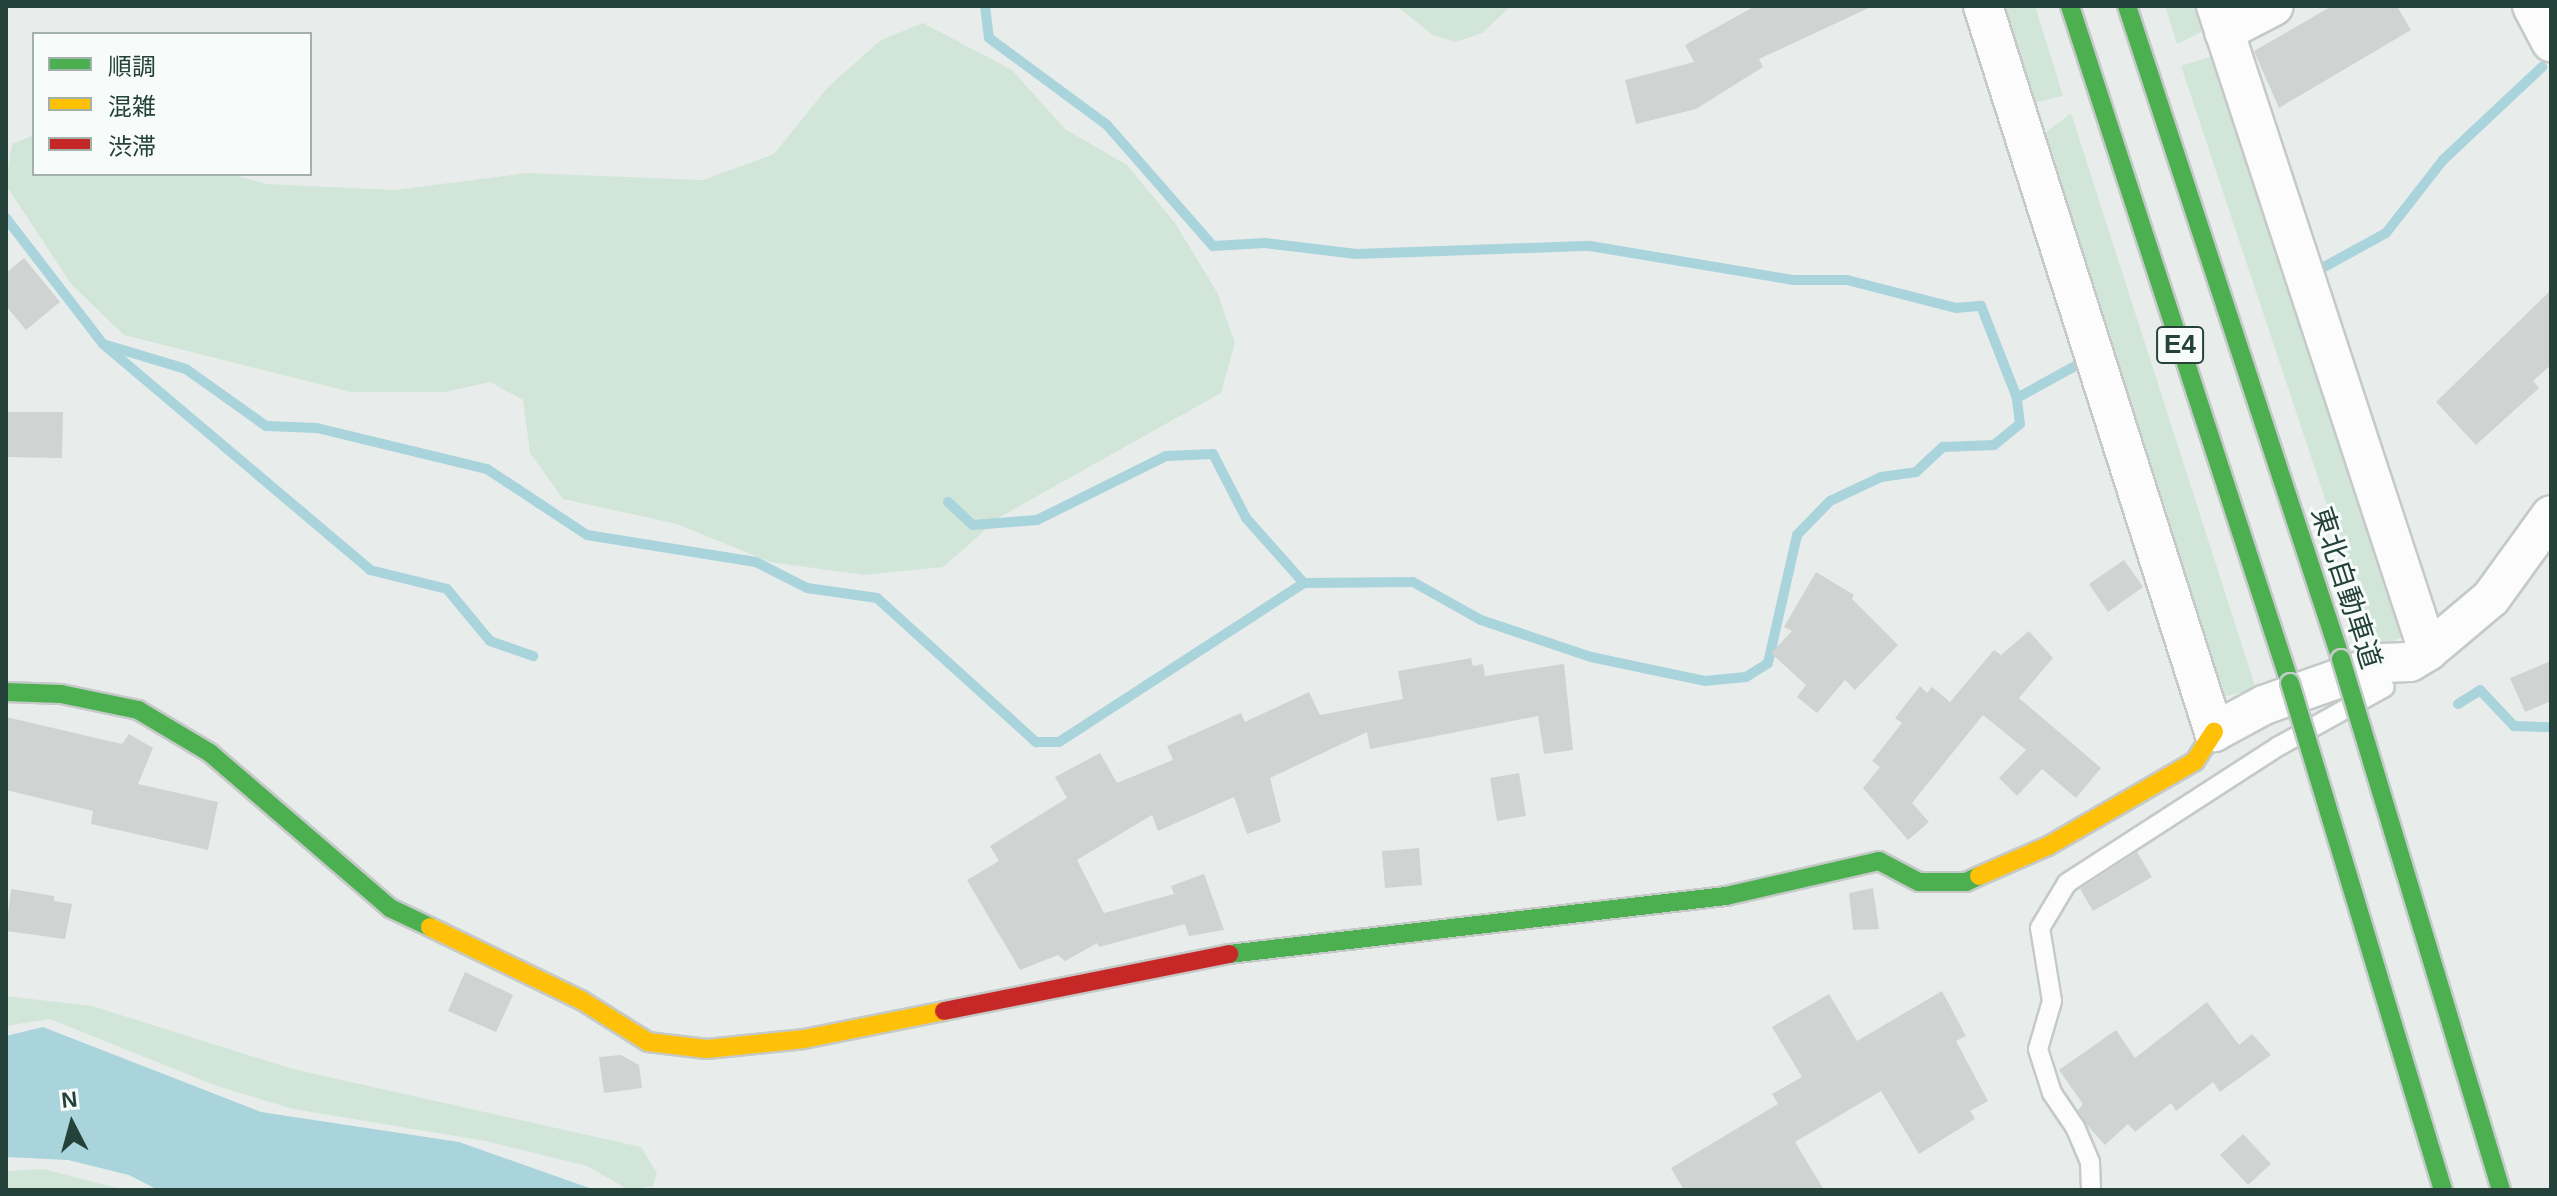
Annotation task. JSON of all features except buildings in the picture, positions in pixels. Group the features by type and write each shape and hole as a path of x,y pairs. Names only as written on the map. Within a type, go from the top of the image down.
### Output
{"main road":[{"name":"E4","path":"2070,6 2290,683 2443,1190"},
{"name":"東北自動車道","path":"2127,6 2341,659 2501,1190"},
{"path":"6,692 61,694 138,710 210,753 390,908 581,1000 648,1042 707,1049 804,1039 1224,955 1726,896 1879,861 1919,882 1966,882 2048,846 2195,761 2214,732"}],"street":[{"path":"1983,6 2214,732 2278,700 2382,663 2407,667 2491,598 2551,515"},
{"path":"2274,6 2220,19 2407,667"},
{"path":"2532,6 2551,42"}],"lane":[{"path":"2091,1190 2090,1162 2075,1127 2052,1093 2038,1049 2052,1001 2040,928 2060,894 2067,883 2113,850 2407,667"}],"green space":[{"path":"1396,6 1511,6 1482,33 1456,42 1433,35"},
{"path":"1998,6 2035,6 2063,96 2029,104"},
{"path":"2165,6 2200,6 2203,31 2177,44"},
{"path":"923,23 1012,70 1065,129 1127,165 1175,223 1217,292 1235,343 1221,393 1000,517 943,567 864,575 770,562 677,524 563,499 530,453 523,400 490,382 445,392 351,392 124,335 71,284 6,185 12,144 32,136 32,176 238,176 266,184 395,190 527,173 703,180 774,154 828,87 881,40"},
{"path":"2213,56 2406,616 2402,637 2375,649 2181,66"},
{"path":"2071,113 2256,689 2227,696 2215,689 2043,148 2044,134"},
{"path":"6,996 92,1006 293,1069 641,1147 657,1173 653,1186 629,1190 587,1166 485,1141 293,1109 217,1086 50,1019 6,1026"},
{"path":"44,1169 121,1190 6,1190 6,1171"}],"water":[{"path":"43,1027 261,1112 459,1142 595,1190 158,1190 129,1175 68,1160 6,1157 6,1036"}],"waterway":[{"path":"985,6 989,38 1107,125 1213,246 1265,243 1356,254 1590,246 1793,280 1847,280 1956,308 1981,306 2017,398"},
{"path":"2324,267 2386,233 2443,160 2542,67"},
{"path":"6,218 103,344 370,570 447,589 490,641 533,656"},
{"path":"103,344 186,369 266,426 317,428 487,469 587,535 756,562 807,588 877,598 1036,742 1059,742 1304,583"},
{"path":"948,502 973,525 1037,520 1166,456 1213,454 1246,518 1304,583 1413,582 1481,620 1591,657 1705,681 1746,677 1768,663 1797,535 1830,501 1881,477 1916,472 1943,447 1994,445 2020,424 2017,398 2086,360"},
{"path":"2458,704 2480,690 2514,726 2551,727"}],"traffic: fast":[{"path":"2070,6 2290,683"},
{"path":"2127,6 2341,659"},
{"path":"2341,659 2501,1190"},
{"path":"2290,683 2443,1190"},
{"path":"6,692 61,694 138,710 210,753 390,908 430,927"},
{"path":"1229,954 1726,896 1879,861 1919,882 1966,882 1979,876"}],"traffic: slow":[{"path":"1979,876 2048,846 2195,761 2214,732"},
{"path":"430,927 581,1000 648,1042 707,1049 804,1039 944,1011"}],"traffic: jam":[{"path":"944,1011 1229,954"}]}
